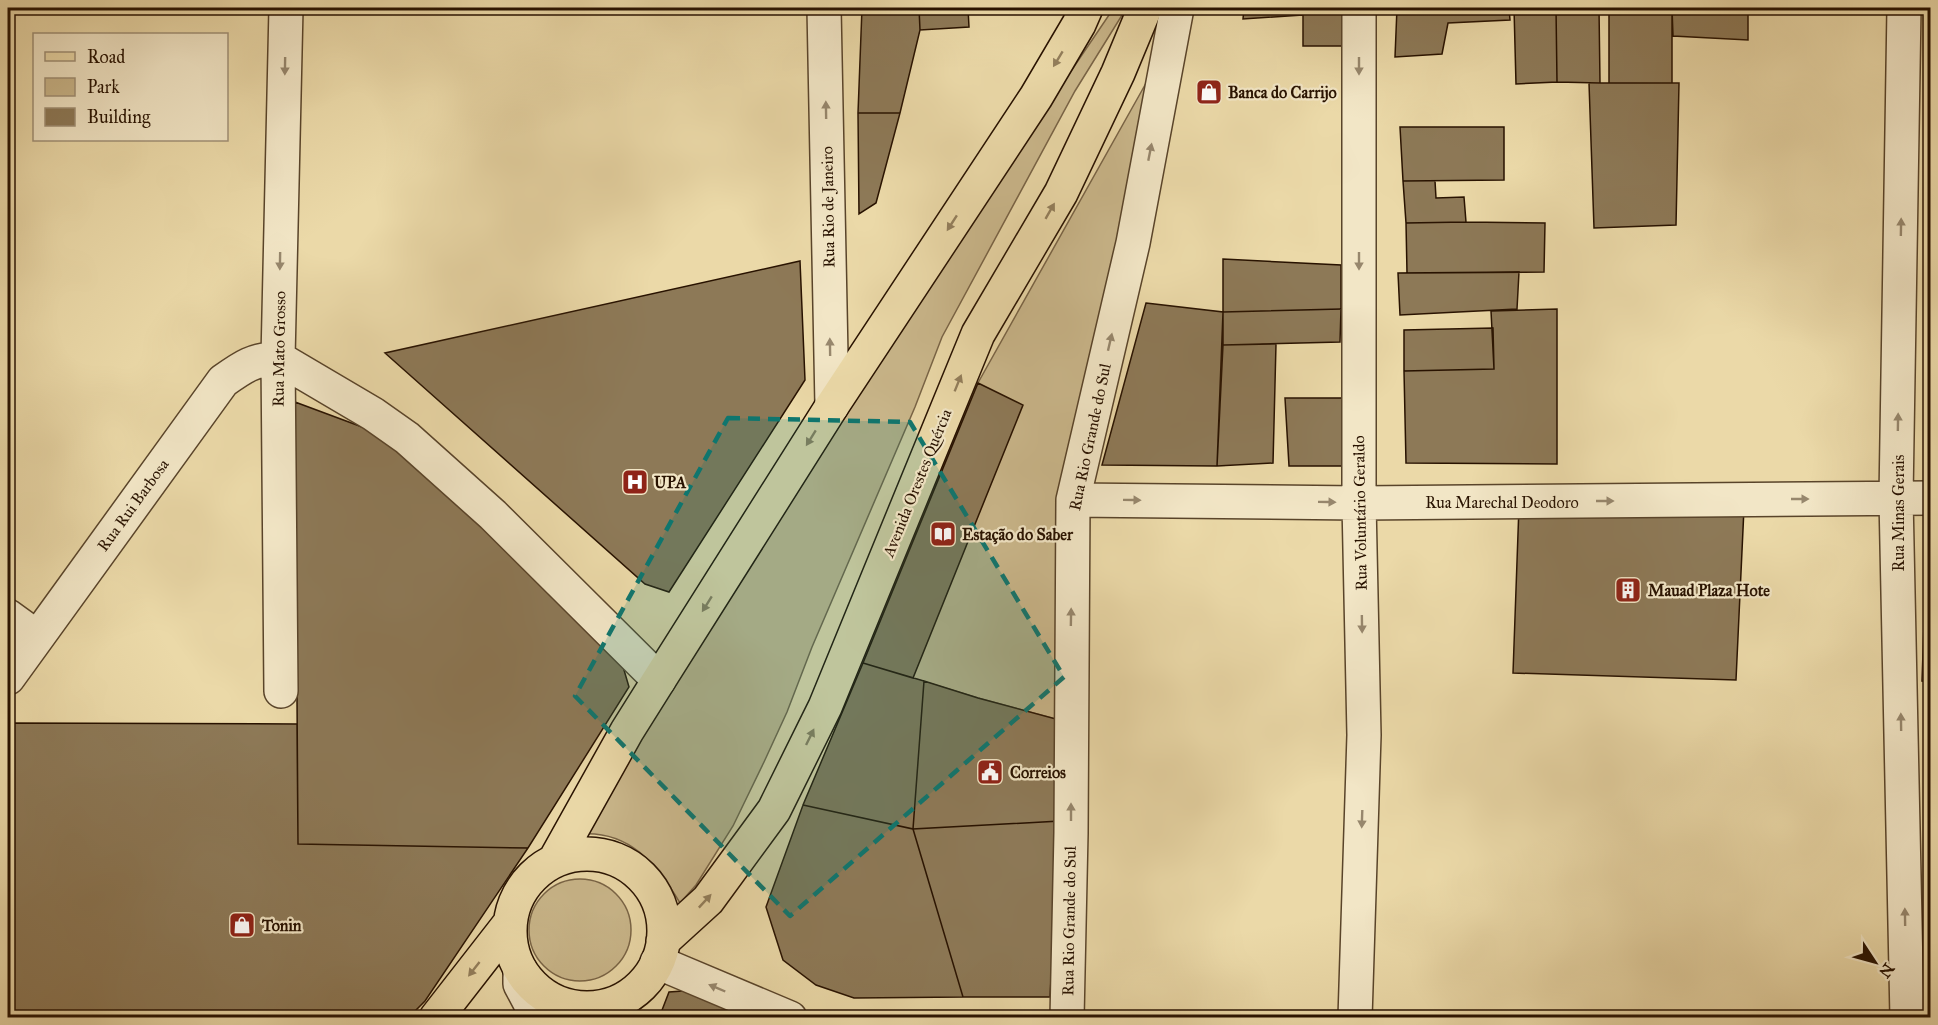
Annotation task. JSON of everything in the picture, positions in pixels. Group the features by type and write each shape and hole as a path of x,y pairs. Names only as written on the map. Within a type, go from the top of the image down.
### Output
{"main road":[{"path":"555,860 627,731 831,406 1035,97 1079,24 1086,8"},
{"name":"Avenida Orestes Quércia","path":"660,952 708,900 774,810 825,706 978,334 1061,193 1118,73 1145,8"},
{"path":"578,854 601,854 623,862 642,876 655,895 663,917 660,952 645,981 627,996 599,1011 558,1003 537,990 520,970 511,947 510,923 517,897 533,875 555,860 578,854"},
{"path":"436,1017 510,923"}],"street":[{"name":"Rua Mato Grosso","path":"281,691 278,358 286,8"},
{"name":"Rua Rio de Janeiro","path":"824,8 831,406"},
{"name":"Rua Rio Grande do Sul","path":"1067,1017 1071,833 1073,500 1133,243 1177,8"},
{"name":"Rua Voluntário Geraldo","path":"1355,1017 1364,735 1359,503 1359,8"},
{"name":"Rua Minas Gerais","path":"1904,8 1896,498 1907,1017"},
{"name":"Rua Rui Barbosa","path":"8,678 223,381 247,364 258,360 278,358"},
{"path":"278,358 373,414 407,438 493,515 659,680"},
{"name":"Rua Marechal Deodoro","path":"1073,500 1359,503 1930,498"},
{"path":"8,616 37,637"},
{"path":"660,952 790,1017"},
{"path":"520,970 520,984 538,1017"}],"highlighted area":[{"path":"728,418 910,422 1064,677 790,916 575,696"}],"green space":[{"path":"1111,12 1124,12 1075,91 942,337 915,407 764,762 733,826 696,885 680,903 662,875 640,852 613,838 597,834 580,834 761,542 977,210"},
{"path":"1159,60 1068,469 1067,722 863,663 974,390"},
{"path":"580,879 609,887 623,901 631,930 623,959 609,973 580,981 551,973 537,959 529,930 537,901 551,887"}],"building":[{"path":"862,8 919,8 920,30 900,113 858,113"},
{"path":"919,8 968,8 969,27 920,30"},
{"path":"1244,8 1343,8 1343,46 1303,46 1303,15 1243,19"},
{"path":"1397,8 1509,8 1510,20 1448,23 1442,54 1395,57"},
{"path":"1514,8 1556,8 1557,82 1516,84"},
{"path":"1556,8 1599,8 1600,83 1557,82"},
{"path":"1609,8 1672,8 1672,83 1609,83"},
{"path":"1672,8 1748,8 1748,40 1673,36"},
{"name":"Banca do Carrijo","path":"1205,80 1218,82 1213,104 1200,101"},
{"path":"1589,83 1679,83 1676,225 1594,228"},
{"path":"858,113 900,113 876,203 859,214"},
{"path":"1400,127 1504,127 1504,180 1403,181"},
{"path":"1403,181 1435,181 1436,198 1464,197 1466,222 1406,223"},
{"path":"1406,223 1545,223 1544,272 1407,273"},
{"path":"1223,259 1341,265 1341,309 1223,312"},
{"name":"UPA","path":"800,261 805,380 669,592 645,584 385,353"},
{"path":"1519,272 1517,309 1400,315 1398,273"},
{"path":"1146,303 1223,312 1217,466 1102,465"},
{"path":"1341,309 1340,342 1223,345 1223,312"},
{"path":"1557,309 1557,464 1406,463 1404,371 1494,369 1491,311"},
{"path":"1493,328 1494,369 1404,371 1404,330"},
{"path":"1276,344 1273,463 1217,466 1223,345"},
{"path":"1928,349 1930,349 1930,428"},
{"name":"Estação do Saber","path":"978,383 1023,405 913,678 863,663"},
{"path":"1285,398 1346,398 1347,466 1289,466"},
{"path":"295,402 389,437 619,653 629,687 528,848 298,844"},
{"name":"Mauad Plaza Hote","path":"1519,506 1744,508 1736,680 1513,673"},
{"path":"1928,511 1930,511 1930,682 1922,681"},
{"path":"863,663 924,681 913,829 803,805"},
{"name":"Correios","path":"924,681 1067,722 1060,821 913,829"},
{"name":"Tonin","path":"8,723 297,724 298,844 528,848 425,1001 408,1018 8,1018"},
{"path":"803,805 913,829 963,997 854,998 816,985 783,960 766,907"},
{"path":"1060,821 1050,997 963,997 913,829"},
{"path":"711,989 734,1018 659,1018 669,992"}],"place":[{"name":"Banca do Carrijo","path":"1209,92"},
{"name":"UPA","path":"635,482"},
{"name":"Estação do Saber","path":"943,534"},
{"name":"Mauad Plaza Hote","path":"1628,590"},
{"name":"Correios","path":"990,772"},
{"name":"Tonin","path":"242,925"}]}
